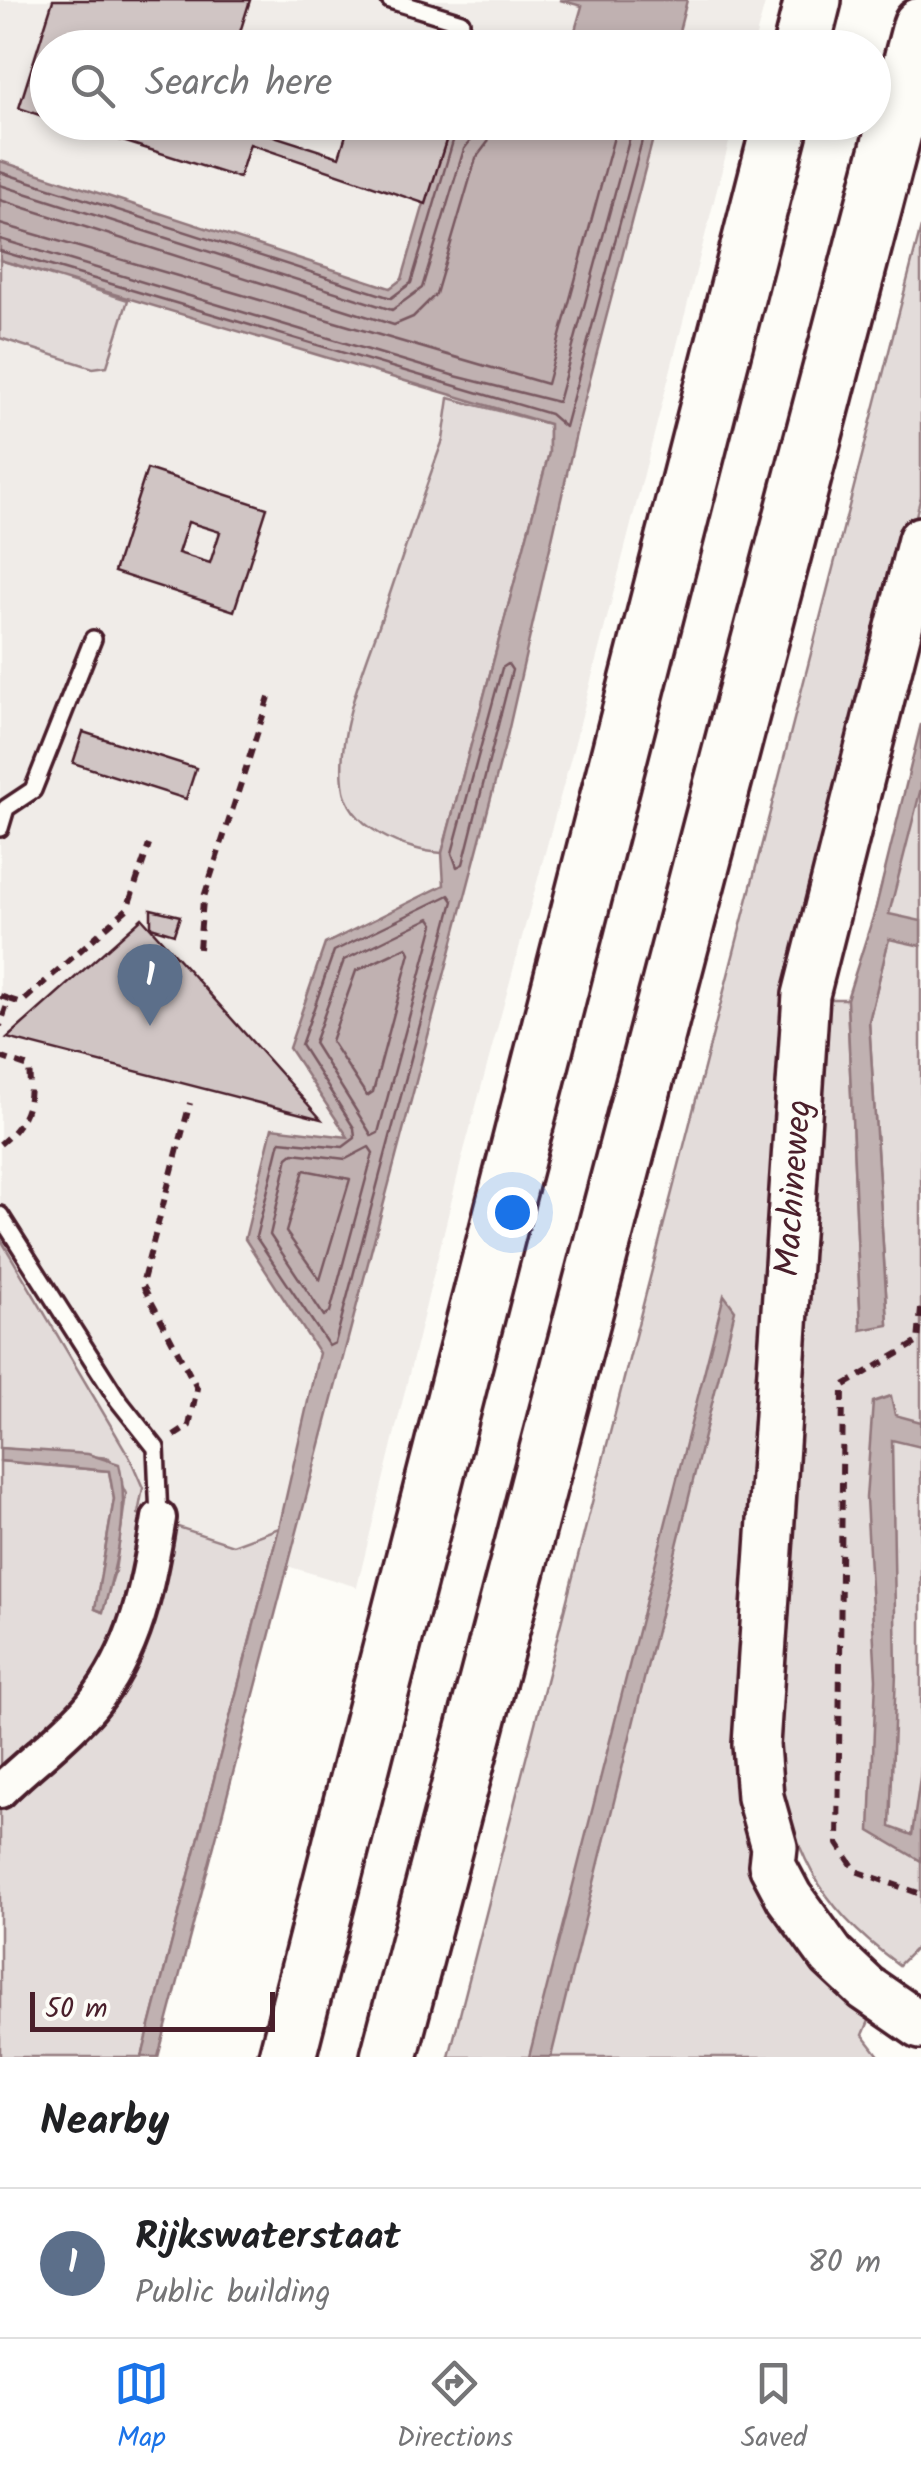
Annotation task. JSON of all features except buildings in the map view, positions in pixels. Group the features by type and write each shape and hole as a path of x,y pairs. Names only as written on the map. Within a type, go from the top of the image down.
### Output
{"highway":[{"path":"806,30 813,0"},
{"path":"389,2057 921,26"},
{"path":"287,2057 777,140"}],"street":[{"name":"Machineweg","path":"921,540 806,994 756,1746 760,1797 774,1847 772,1864 788,1897 832,1956 866,1988 921,2026"},
{"path":"0,1791 90,1707 120,1664 145,1602 160,1518"},
{"name":"Machineweg","path":"774,1847 788,1856 806,1888 847,1937 877,1964 921,1992"}],"lane":[{"path":"390,0 461,22"},
{"path":"0,828 6,808 33,790 93,639"},
{"path":"0,1215 118,1400 156,1448 160,1518"}],"path":[{"path":"199,949 203,900 269,697"},
{"path":"0,1026 4,997 21,1003 127,909 149,845"},
{"path":"0,1057 29,1067 31,1089 25,1117 0,1144"},
{"path":"156,1448 189,1426 197,1388 142,1284 190,1103"},
{"path":"921,1309 918,1342 843,1386 838,1844 856,1871 921,1894"}],"shaded area":[{"path":"0,0 766,0 758,30 30,30 30,140 730,140 577,735 462,1158 357,1587 150,1525 0,1770"},
{"path":"921,227 921,496 830,853 741,1776 871,2016 863,2035 880,2057 449,2057"},
{"path":"0,260 128,300 107,366 93,368 0,338"},
{"path":"449,398 549,424 549,453 442,853 412,848 367,825 347,800 342,763 354,698 443,440"},
{"path":"921,735 921,935 875,911"},
{"path":"889,938 921,945 921,1943 899,1965 846,1918 812,1871 799,1846 770,1750 825,999 847,999 861,1329 888,1324 869,1021"},
{"path":"0,1238 130,1458 143,1488 138,1514 233,1545 279,1528 142,2057 0,2057 0,1461 109,1471 114,1499 95,1609 102,1612 115,1571 126,1494 109,1458 0,1448"}],"water":[{"path":"560,0 687,0 679,30 575,30 582,6"},
{"path":"443,140 653,140 577,429 506,741 158,2057 142,2057 279,1528 319,1353 245,1239 272,1128 348,1137 289,1048 325,944 444,885 442,853 549,453 549,424 0,260 0,161 390,288 402,279"},
{"path":"921,724 921,788 889,914 921,921 921,946 889,939 869,1021 888,1325 861,1330 847,999 875,911"},
{"path":"724,1295 735,1310 551,2057 529,2057"},
{"path":"891,1396 895,1415 921,1422 921,1447 892,1440 896,1673 890,1827 912,1835 921,1771 921,1861 870,1831 876,1679 866,1498 873,1402"},
{"path":"0,1448 88,1454 119,1464 122,1519 103,1612 95,1609 114,1499 109,1471 0,1461"}],"place":[{"name":"Rijkswaterstaat","path":"150,1026"}]}
